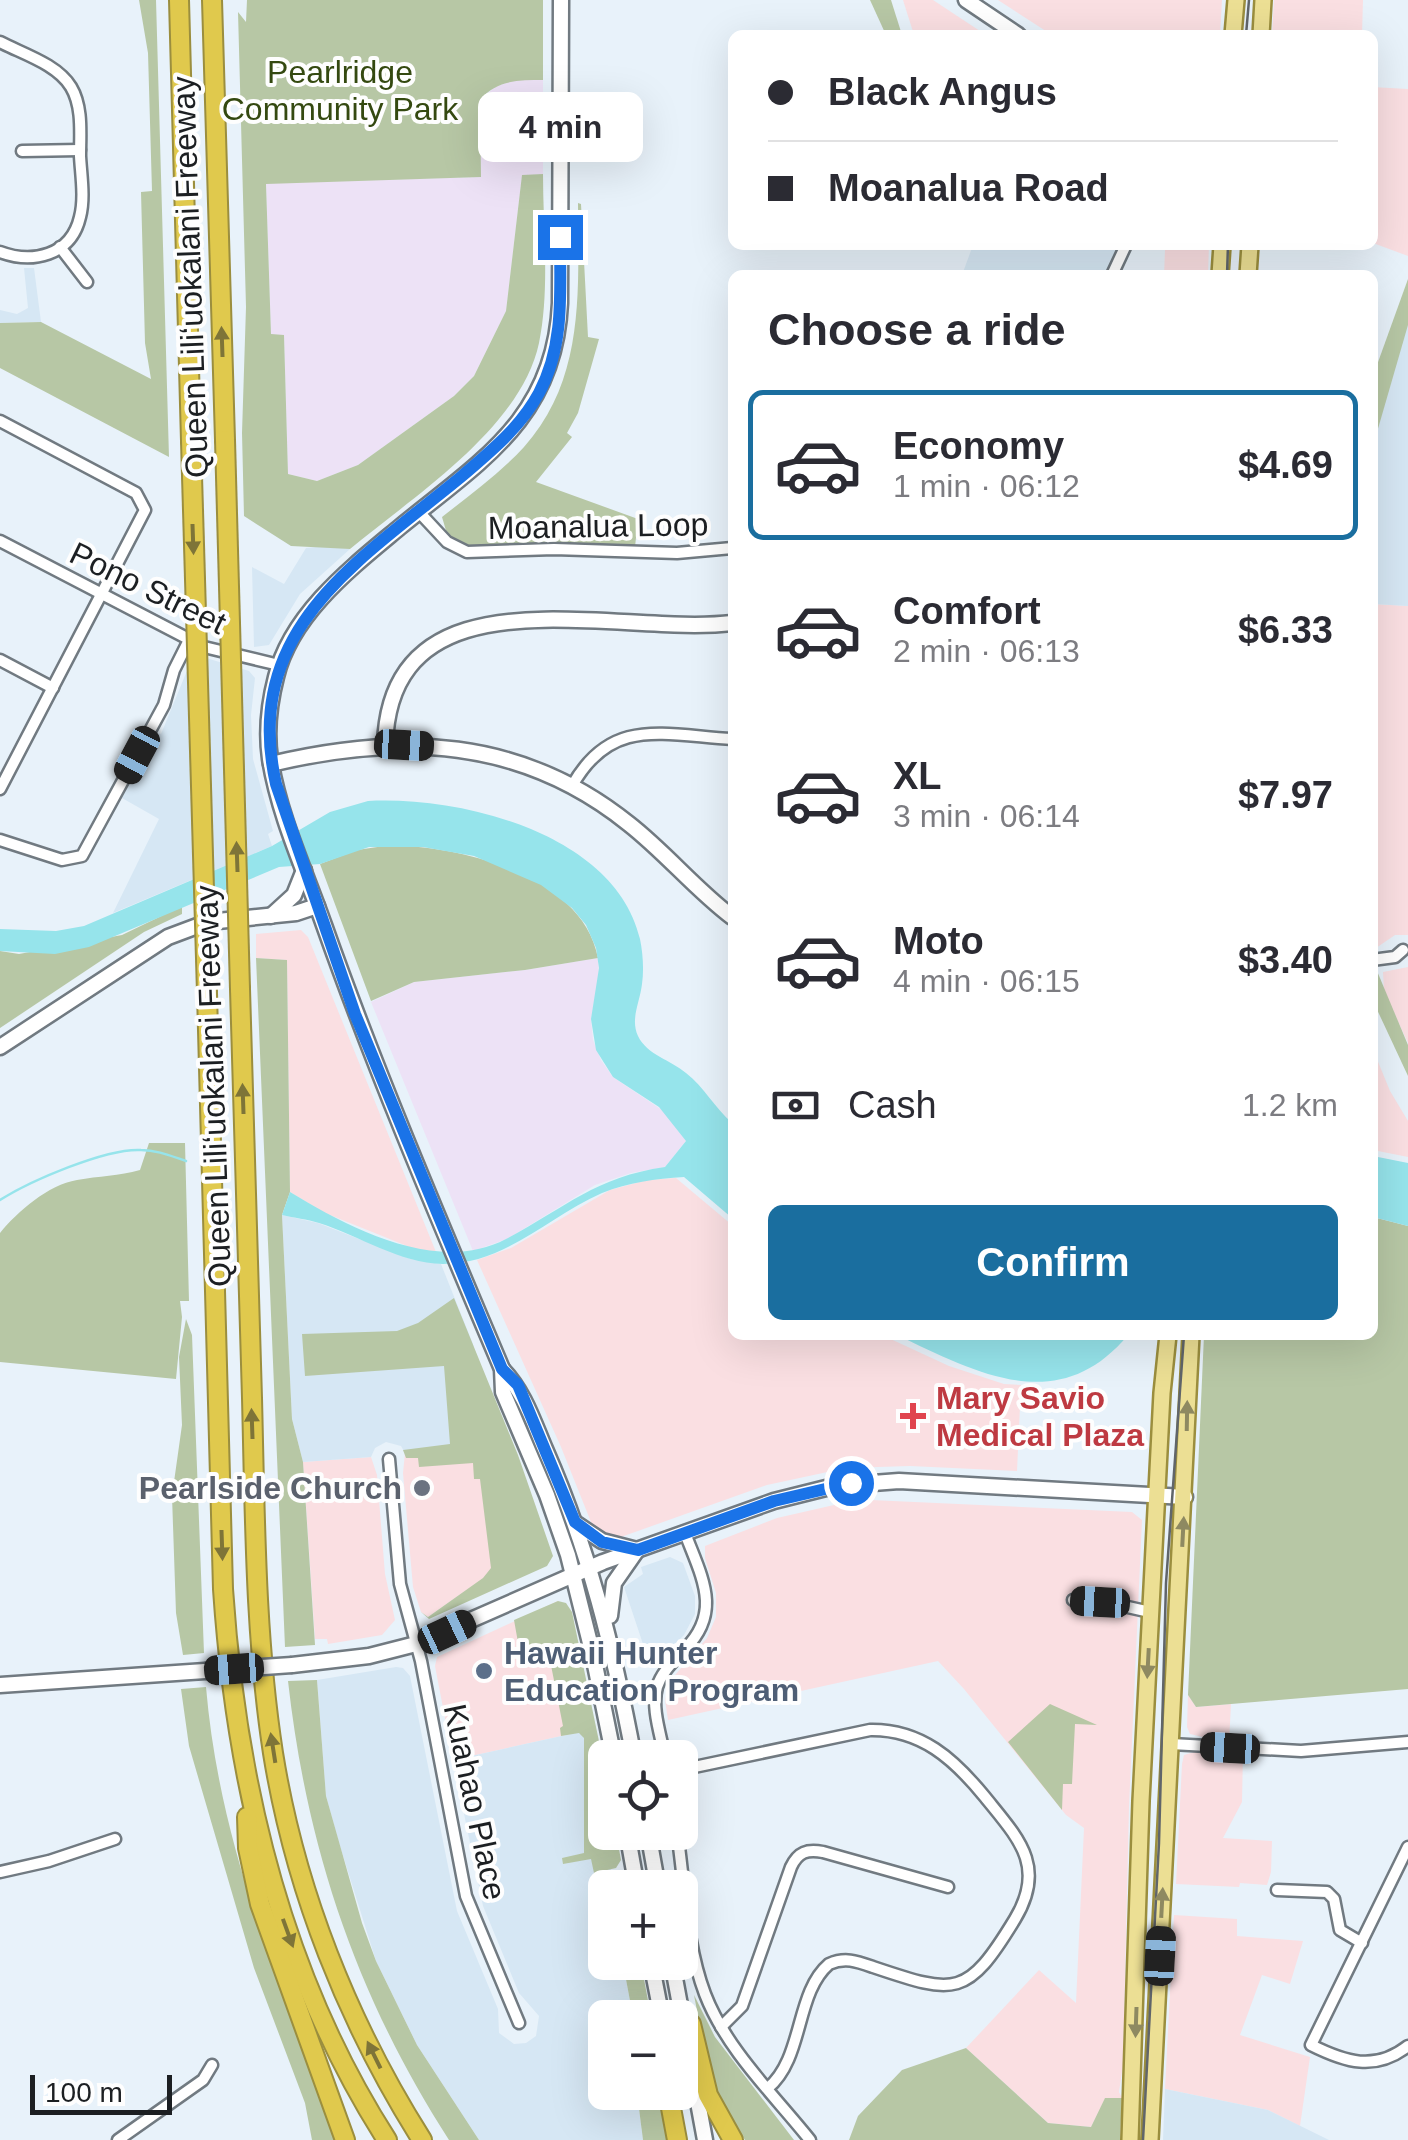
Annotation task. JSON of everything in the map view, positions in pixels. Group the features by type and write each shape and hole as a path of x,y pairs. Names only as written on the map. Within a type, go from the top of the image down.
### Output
{"highway":[{"name":"Queen Liliʻuokalani Freeway","path":"179,0 227,1647 244,1772 272,1884 296,1956 336,2045 387,2140"},
{"name":"Queen Liliʻuokalani Freeway","path":"212,0 257,1583 274,1756 293,1845 316,1924 371,2050 422,2140"},
{"path":"244,1772 248,1848 260,1904 345,2140"},
{"path":"698,2053 708,2094 734,2140"},
{"path":"675,2110 680,2140"}],"main road":[{"path":"561,0 560,303 552,362 531,406 510,434 374,548 312,609 294,632 279,664 268,716 271,764 355,1014 502,1369 503,1392 547,1494 573,1574 610,1740"},
{"path":"966,0 1011,30"},
{"path":"1233,30 1236,0"},
{"path":"1261,30 1263,0"},
{"path":"385,744 390,696 400,677 426,649 454,633 484,625 536,621 684,626 728,623"},
{"path":"271,764 385,744 436,746 535,770 572,786 628,822 728,913"},
{"path":"270,916 294,895 304,870"},
{"path":"0,1047 168,937 208,922 300,912 317,906"},
{"path":"1130,2140 1150,1612 1168,1340"},
{"path":"1150,2140 1191,1340"},
{"path":"502,1369 518,1385 575,1522 609,1635 630,1740"},
{"path":"0,1686 369,1656 416,1644 573,1574 792,1496 876,1481 1185,1496"},
{"path":"575,1522 602,1542 638,1550"},
{"path":"609,1635 612,1586 638,1550"},
{"path":"698,2102 705,2140"}],"street":[{"path":"0,42 48,66 69,84 77,101 82,212 75,232 60,248 29,259 0,252"},
{"path":"22,151 80,150"},
{"path":"60,248 87,282"},
{"path":"0,422 136,492 142,499 143,518 0,788"},
{"name":"Moanalua Loop","path":"419,512 447,542 467,552 554,549 694,553 728,549"},
{"name":"Pono Street","path":"0,541 189,640 225,654 279,664"},
{"path":"0,840 62,860 82,856 166,700 174,670 189,640"},
{"path":"0,660 53,688"},
{"path":"572,786 589,758 622,738 644,734 728,739"},
{"path":"1378,959 1395,957 1403,950"},
{"name":"Kuahao Place","path":"389,1459 400,1584 416,1644 466,1896 519,2023"},
{"path":"662,1740 656,1706 658,1684 664,1671 700,1632 707,1610 705,1588 685,1533"},
{"path":"1073,1600 1150,1612"},
{"path":"698,1766 870,1730 898,1733 930,1745 961,1769 1016,1836 1027,1858 1027,1896 978,1973 956,1985 935,1986 853,1960 833,1962 816,1980 784,2070 768,2088"},
{"path":"1171,1744 1301,1751 1408,1742"},
{"path":"0,1872 115,1839"},
{"path":"1408,1847 1311,2045 1345,2061 1361,2063 1392,2057 1408,2046"},
{"path":"680,1850 700,1978 721,2027 810,2140"},
{"path":"721,2027 742,2006 791,1867 801,1854 809,1850 823,1852 948,1887"},
{"path":"1277,1890 1327,1892 1334,1900 1340,1930 1362,1943"},
{"path":"118,2140 203,2080 212,2065"}],"shaded area":[{"path":"903,0 933,0 978,30 912,30"},
{"path":"998,0 1222,0 1220,30 1044,30"},
{"path":"1274,0 1363,0 1362,30 1272,30"},
{"path":"513,80 543,80 543,174 522,176 506,311 474,376 454,396 358,465 317,481 288,474 284,335 271,335 266,183 480,177 480,100 495,87"},
{"path":"1378,87 1408,89 1408,256 1378,245"},
{"path":"971,250 1117,250 1108,270 964,270"},
{"path":"1165,250 1209,250 1208,270 1164,270"},
{"path":"24,268 34,268 41,322 0,323 0,310 17,314 28,308"},
{"path":"1408,319 1408,606 1378,604 1378,420"},
{"path":"306,548 350,549 300,594 269,645 254,647 252,567 284,584"},
{"path":"1378,604 1408,606 1408,935 1395,935 1378,947"},
{"path":"203,657 249,671 255,678 251,715 253,759 273,831 268,834 272,846 113,913 159,819 122,798 155,733 161,734 191,661"},
{"path":"301,930 308,937 436,1252 422,1252 325,1213 290,1192 287,960 256,958 256,934"},
{"path":"598,958 599,976 591,1019 593,1040 601,1060 613,1077 665,1112 686,1141 665,1167 595,1185 507,1239 473,1251 371,1002 414,982"},
{"path":"1408,967 1408,1043 1384,991 1383,972"},
{"path":"1378,1062 1408,1121 1408,1157 1378,1151"},
{"path":"676,1178 728,1222 728,1340 893,1340 949,1366 1004,1384 1021,1385 1017,1471 910,1466 846,1468 767,1485 621,1537 604,1535 593,1527 477,1260 511,1248 610,1190 647,1180"},
{"path":"282,1215 318,1223 411,1259 441,1264 473,1344 492,1447 405,1453 401,1446 386,1442 375,1448 371,1457 303,1462 292,1419"},
{"path":"492,1447 531,1545 428,1617 421,1612 413,1587 403,1473 405,1453"},
{"path":"371,1457 377,1475 385,1574 395,1620 382,1635 328,1644 327,1639 315,1639 303,1462"},
{"path":"871,1500 1132,1512 1142,1520 1119,2092 1122,2098 1105,2099 1091,2127 1048,2123 966,2048 1039,1970 1076,2003 1084,1828 1066,1815 938,1661 668,1720 665,1700 669,1682 707,1638 716,1617 716,1593 705,1546 777,1518"},
{"path":"670,1557 683,1563 695,1596 695,1614 684,1635 660,1659 649,1662 624,1587 643,1574 641,1567"},
{"path":"558,1601 553,1620 580,1732 453,1760 435,1666 437,1657"},
{"path":"396,1667 410,1676 457,1911 498,2009 499,2033 514,2044 526,2043 536,2036 539,2016 519,1993 483,1906 453,1760 580,1732 588,1756 588,1850 613,1850 611,1870 588,1870 588,1980 626,1980 630,2000 588,2000 588,2110 639,2110 643,2140 479,2140 417,2045 376,1961 326,1796 317,1680"},
{"path":"1188,1695 1196,1707 1231,1704 1229,1743 1190,1734"},
{"path":"1197,1751 1243,1753 1242,1802 1223,1838 1272,1841 1267,1885 1176,1884 1182,1764 1184,1755"},
{"path":"1174,1915 1237,1919 1237,1936 1303,1941 1290,1984 1262,1975 1240,2035 1310,2057 1300,2126 1268,2110 1165,2089"},
{"path":"1165,2089 1268,2110 1329,2140 1163,2140"}],"green space":[{"path":"139,0 156,0 169,457 0,368 0,323 41,322 151,379 145,343 141,192 152,191 148,53"},
{"name":"Pearlridge Community Park","path":"247,0 543,0 543,80 501,85 480,100 481,177 266,184 271,334 284,335 288,474 317,481 358,465 454,396 474,376 506,311 522,175 543,174 544,302 539,343 528,374 511,404 462,458 350,549 291,546 244,516 246,307 238,12 246,22"},
{"path":"870,0 891,0 900,30 884,30"},
{"path":"578,203 588,337 599,339 578,413 567,433 572,437 536,482 638,519 635,547 466,545 447,534 442,517 524,447 559,392 574,331"},
{"path":"1408,279 1408,325 1378,429 1378,362"},
{"path":"391,845 484,860 544,886 569,906 587,929 598,958 414,982 371,1001 320,864 357,850"},
{"path":"182,906 182,914 144,932 0,1028 0,951 19,954 122,935"},
{"path":"256,958 287,960 290,1192 282,1215 292,1419 303,1462 315,1645 285,1647"},
{"path":"1378,973 1408,1045 1408,1076 1378,1012"},
{"path":"149,1143 185,1143 189,1301 180,1301 176,1379 0,1362 0,1233 25,1208 55,1187 140,1170"},
{"path":"1378,1218 1408,1226 1408,1689 1196,1707 1188,1695 1204,1340 1378,1340"},
{"path":"454,1298 518,1455 553,1556 547,1566 429,1619 421,1612 428,1617 491,1568 480,1479 474,1479 473,1463 419,1467 418,1458 406,1458 403,1450 450,1444 444,1366 305,1376 302,1334 397,1331 418,1323"},
{"path":"186,1319 192,1335 204,1653 183,1655 176,1613 172,1496 182,1425 179,1357"},
{"path":"558,1601 566,1603 572,1612 599,1740 588,1740 588,1850 619,1850 621,1860 616,1868 593,1870 591,1859 563,1864 562,1858 584,1853 584,1738 579,1733 561,1736 563,1726 548,1650 530,1652 528,1646 519,1648 514,1620"},
{"path":"317,1680 326,1796 362,1923 417,2045 479,2140 449,2140 388,2032 341,1920 308,1804 288,1681"},
{"path":"206,1687 213,1747 239,1862 336,2140 312,2140 305,2103 254,1968 189,1746 181,1689"},
{"path":"1050,1704 1097,1725 1075,1724 1072,1784 1063,1784 1062,1810 1008,1742"},
{"path":"626,1980 644,1980 648,2000 630,2000"},
{"path":"698,2003 715,2037 794,2140 745,2140 717,2089"},
{"path":"966,2048 1048,2123 1091,2127 1105,2098 1122,2098 1120,2140 849,2140 858,2116 902,2070"},
{"path":"639,2110 665,2110 671,2140 643,2140"}],"water":[{"path":"368,801 405,801 488,815 529,828 567,847 600,872 625,902 640,939 643,973 635,1017 638,1036 647,1048 692,1079 728,1119 728,1215 684,1177 642,1182 602,1193 487,1256 443,1264 411,1259 334,1228 282,1215 290,1192 339,1220 395,1242 452,1252 480,1249 506,1239 599,1186 665,1167 686,1141 659,1107 613,1077 596,1050 591,1019 599,968 586,925 572,908 541,885 474,856 423,847 369,847 320,864 279,867 89,947 55,954 0,951 0,929 56,931 84,926 272,846 330,812"},
{"path":"1378,1157 1408,1163 1408,1226 1378,1218"},
{"path":"908,1340 1123,1340 1102,1360 1074,1375 1046,1381 987,1374"}],"waterway":[{"path":"0,1200 49,1175 108,1154 147,1150 186,1161"}],"railway":[{"path":"1246,30 1249,0"},
{"path":"1227,270 1228,250"},
{"path":"1143,2140 1159,1843 1166,1583 1184,1340"}],"place":[{"name":"Mary Savio Medical Plaza","path":"913,1416"},
{"name":"Pearlside Church","path":"422,1488"},
{"name":"Hawaii Hunter Education Program","path":"484,1671"}],"route":[{"path":"560,237 556,345 547,376 522,420 502,442 374,548 294,632 276,674 268,716 276,784 355,1014 502,1369 518,1385 575,1522 602,1542 638,1550 774,1501 851,1483"}]}
